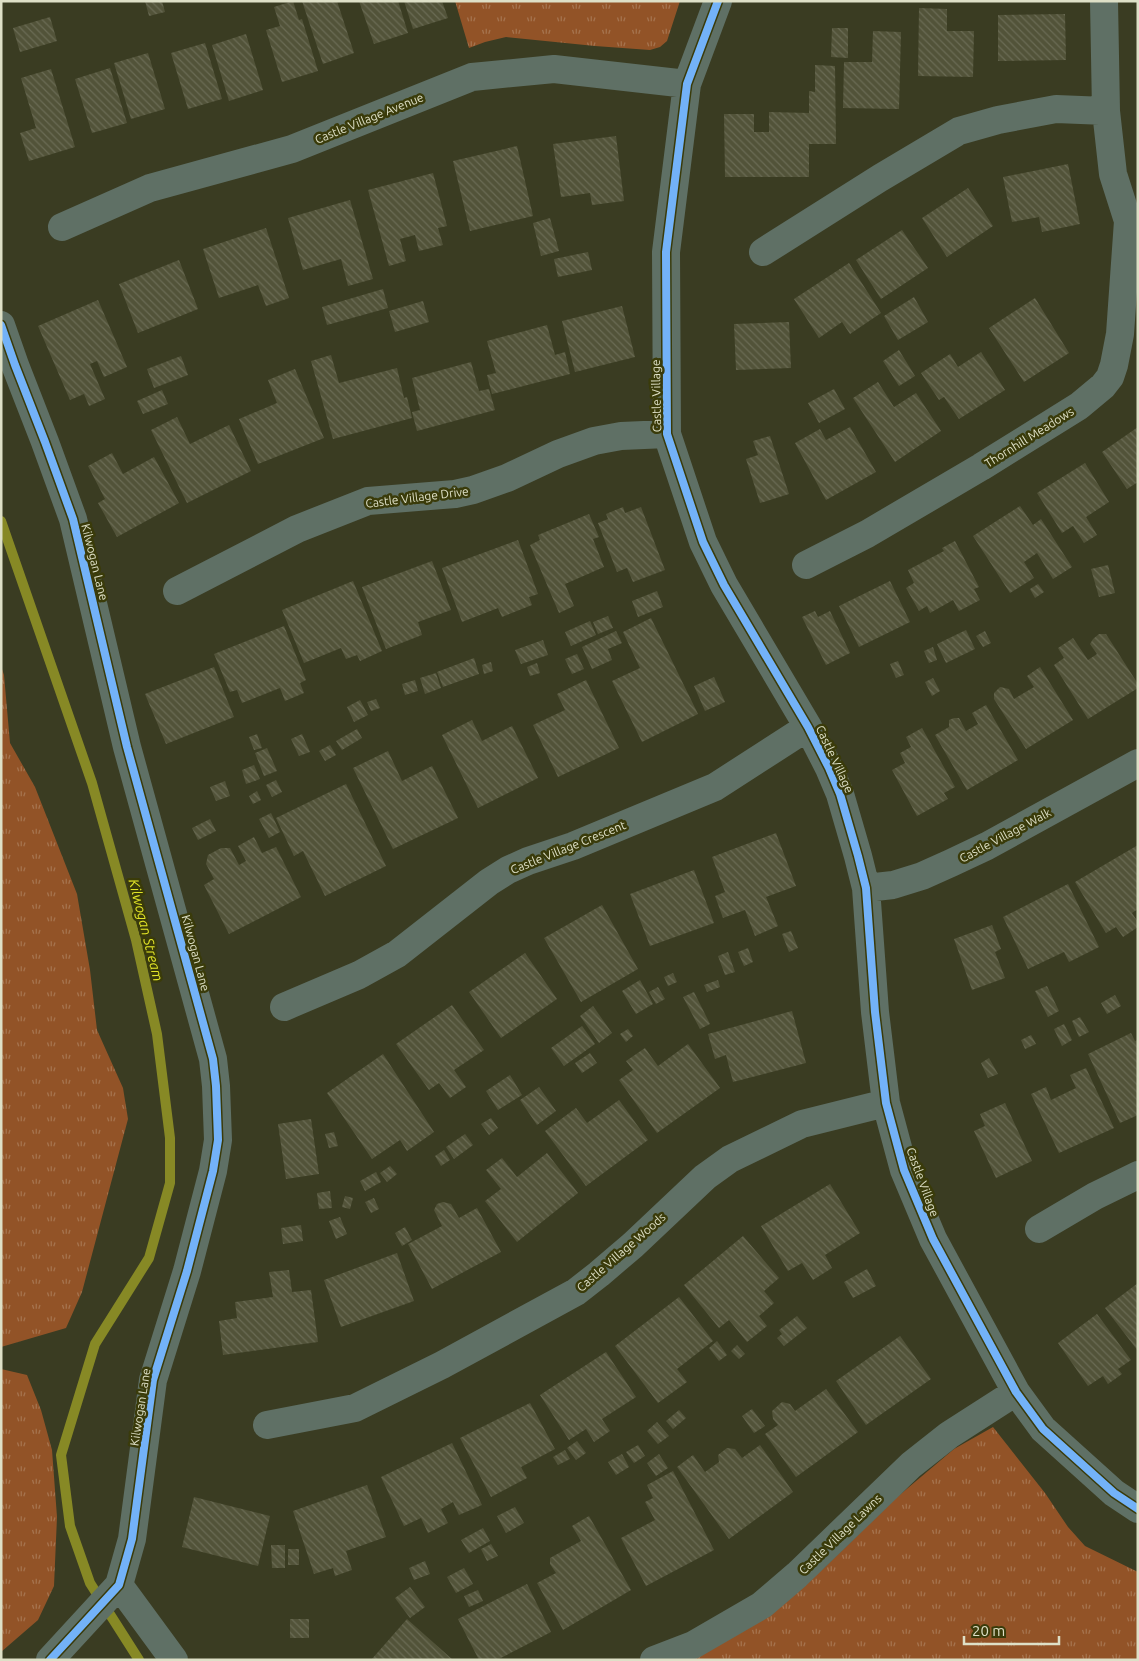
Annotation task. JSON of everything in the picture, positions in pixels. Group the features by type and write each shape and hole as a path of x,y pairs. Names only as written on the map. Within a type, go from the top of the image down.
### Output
{"street":[{"name":"Castle Village","path":"718,1 687,84 666,252 667,434 704,542 724,585 808,727 840,794 866,888 874,1012 886,1103 904,1170 933,1240 1016,1392 1043,1430 1114,1493 1138,1509"},
{"name":"Thornhill Meadows","path":"806,565 867,534 981,467 1079,406 1110,377 1120,334 1133,222 1113,174 1106,111 1104,1"},
{"name":"Castle Village Avenue","path":"62,227 150,188 292,149 472,77 554,69 687,84"},
{"path":"763,252 880,178 959,131 998,120 1056,109 1106,111"},
{"name":"Kilwogan Lane","path":"1,325 14,365 46,442 73,519 127,747 213,1059 216,1086 218,1140 213,1171 187,1271 153,1380 132,1539 114,1590"},
{"name":"Castle Village Drive","path":"177,591 298,529 368,501 455,494 473,490 507,478 558,454 594,441 621,436 667,434"},
{"name":"Castle Village Crescent","path":"284,1007 359,975 397,954 489,882 508,870 528,861 573,846 715,787 808,727"},
{"name":"Castle Village Walk","path":"866,888 922,876 988,846 1138,763"},
{"name":"Castle Village Woods","path":"267,1424 355,1408 442,1365 576,1292 633,1245 710,1172 730,1159 802,1124 886,1103"},
{"path":"1039,1229 1095,1196 1138,1175"},
{"name":"Castle Village Lawns","path":"654,1660 693,1645 762,1605 797,1575 911,1465 949,1435 1016,1392"},
{"path":"50,1660 114,1590 174,1660"}],"green space":[{"path":"455,1 680,1 667,41 660,47 650,50 506,37 469,48"},
{"path":"1,666 4,675 10,743 35,787 77,894 90,970 97,1030 123,1088 128,1119 82,1292 66,1328 1,1347"},
{"path":"1,1369 27,1375 41,1410 52,1450 57,1517 54,1586 38,1620 1,1652"},
{"path":"993,1427 1045,1493 1068,1527 1085,1546 1138,1572 1138,1660 684,1660 768,1616 825,1567 896,1498 954,1449"}],"building":[{"path":"145,1 162,1 165,12 149,16"},
{"path":"293,1 299,20 302,19 318,71 282,82 266,30 280,26 274,7"},
{"path":"302,1 337,1 354,53 323,64"},
{"path":"359,1 398,1 408,33 374,44"},
{"path":"404,1 442,1 448,18 413,29"},
{"path":"919,8 947,9 947,31 974,31 973,77 918,76"},
{"path":"1065,14 1066,60 998,61 998,15"},
{"path":"50,17 57,41 20,52 13,28"},
{"path":"832,28 848,28 848,58 831,57"},
{"path":"873,31 901,32 899,109 843,108 844,62 872,62"},
{"path":"246,34 263,90 229,101 212,45"},
{"path":"205,43 222,99 188,109 171,53"},
{"path":"148,53 165,109 131,119 114,63"},
{"path":"815,65 835,66 836,144 809,144 809,177 725,177 724,114 754,114 754,132 769,132 769,112 809,113 809,91 815,92"},
{"path":"110,68 127,123 92,133 75,79"},
{"path":"51,69 75,147 29,161 20,133 36,128 21,78"},
{"path":"616,136 624,201 592,205 590,193 561,197 553,144"},
{"path":"517,146 533,216 470,231 453,161"},
{"path":"1068,164 1080,224 1042,232 1039,217 1012,222 1003,177"},
{"path":"433,173 447,226 438,228 443,245 419,251 415,235 400,239 406,261 389,266 368,190"},
{"path":"968,188 993,226 947,257 922,218"},
{"path":"350,200 373,279 348,286 341,259 303,270 288,218"},
{"path":"550,218 559,251 541,256 533,223"},
{"path":"266,228 289,298 266,306 258,285 219,298 203,249"},
{"path":"902,230 928,268 881,299 856,260"},
{"path":"588,252 592,270 558,277 554,259"},
{"path":"179,260 198,309 138,333 119,284"},
{"path":"849,263 881,313 850,334 842,322 819,338 794,299"},
{"path":"383,289 388,308 327,325 322,307"},
{"path":"914,297 928,322 898,340 884,316"},
{"path":"1035,298 1069,353 1024,382 989,328"},
{"path":"98,300 127,367 104,377 97,361 90,364 105,399 89,406 84,394 70,400 38,326"},
{"path":"423,301 429,322 395,332 389,311"},
{"path":"622,306 635,357 575,372 562,321"},
{"path":"789,322 791,368 736,370 734,324"},
{"path":"547,325 555,355 565,352 570,374 492,394 487,375 496,373 487,341"},
{"path":"899,350 915,376 899,386 883,361"},
{"path":"981,352 1005,390 959,419 944,397 939,400 921,373 950,354 958,367"},
{"path":"331,355 339,383 397,368 404,398 407,397 412,418 333,439 311,361"},
{"path":"181,356 188,375 154,388 147,369"},
{"path":"471,362 479,391 489,389 495,410 417,431 412,412 420,410 412,378"},
{"path":"295,369 324,438 258,464 239,419 277,403 268,380"},
{"path":"878,382 894,407 916,393 941,431 895,462 853,398"},
{"path":"834,389 845,409 819,423 808,403"},
{"path":"162,390 168,404 143,414 137,401"},
{"path":"177,417 190,444 229,425 251,471 187,503 151,430"},
{"path":"850,427 876,472 826,500 795,443 820,429 826,440"},
{"path":"1138,427 1138,482 1127,489 1102,452"},
{"path":"770,436 789,494 760,503 746,459 758,455 753,441"},
{"path":"112,453 123,474 154,457 179,503 117,537 98,503 105,499 88,466"},
{"path":"1085,463 1109,502 1086,517 1097,535 1084,543 1073,526 1062,533 1037,493"},
{"path":"1020,506 1033,525 1041,519 1072,567 1053,579 1037,553 1024,562 1034,578 1010,593 973,536"},
{"path":"623,507 625,513 641,507 665,570 633,582 627,568 617,572 598,523 608,519 606,514"},
{"path":"589,514 599,537 593,539 604,567 565,584 574,606 559,613 530,545 540,540 538,535"},
{"path":"518,540 538,594 529,597 532,605 502,617 498,608 462,622 442,568"},
{"path":"955,541 979,587 974,589 980,600 959,611 953,600 930,613 927,606 919,611 906,588 914,583 908,570 944,551 942,548"},
{"path":"432,561 451,610 418,622 422,635 386,649 362,587"},
{"path":"1108,565 1115,593 1099,597 1091,569"},
{"path":"353,581 382,651 360,661 357,655 346,659 341,648 304,663 282,610"},
{"path":"890,581 910,622 859,647 839,606"},
{"path":"1038,584 1044,592 1035,598 1030,589"},
{"path":"657,591 663,607 638,617 632,601"},
{"path":"815,611 818,617 830,611 850,653 826,665 802,617"},
{"path":"608,616 613,628 598,634 593,622"},
{"path":"651,618 698,714 642,742 612,681 640,668 623,632"},
{"path":"590,621 596,635 571,646 565,632"},
{"path":"284,626 306,680 300,683 304,693 285,701 280,688 242,703 237,690 230,692 214,654"},
{"path":"966,630 975,649 946,663 937,644"},
{"path":"616,631 622,643 608,649 612,660 592,669 582,647"},
{"path":"985,631 991,643 983,647 976,636"},
{"path":"1099,634 1106,634 1138,684 1138,688 1088,719 1054,665 1064,658 1058,648 1073,638 1088,660 1097,654 1090,644"},
{"path":"543,640 548,655 521,664 515,650"},
{"path":"933,647 937,660 929,663 924,651"},
{"path":"577,654 584,669 572,674 565,659"},
{"path":"474,658 479,674 443,687 437,672"},
{"path":"898,661 904,675 896,678 890,664"},
{"path":"491,662 493,671 484,674 482,665"},
{"path":"537,663 540,673 530,676 527,667"},
{"path":"214,667 234,717 166,744 145,694"},
{"path":"1040,667 1073,720 1026,749 994,699 994,693 1000,687 1009,689 1014,699 1034,687 1027,676"},
{"path":"436,673 441,688 425,694 420,678"},
{"path":"714,677 725,702 705,711 694,686"},
{"path":"933,678 940,691 932,696 925,682"},
{"path":"415,680 418,691 405,695 402,684"},
{"path":"586,680 619,748 558,777 533,725 565,710 557,694"},
{"path":"376,699 380,708 371,711 367,702"},
{"path":"360,700 368,715 354,722 347,707"},
{"path":"986,705 1018,760 967,790 935,735 949,727 949,720 954,718 959,718 966,731 978,724 972,713"},
{"path":"472,720 482,741 512,726 538,778 478,808 442,735"},
{"path":"922,728 955,787 944,793 948,799 917,816 892,770 905,763 900,753 911,747 906,737"},
{"path":"357,729 362,738 342,750 336,741"},
{"path":"257,734 262,748 254,750 249,737"},
{"path":"302,734 310,752 299,756 291,739"},
{"path":"330,745 336,755 325,761 319,751"},
{"path":"267,748 277,771 264,776 255,753"},
{"path":"388,751 402,781 432,766 458,818 393,849 353,768"},
{"path":"254,765 260,779 246,784 242,770"},
{"path":"276,780 282,792 272,797 266,785"},
{"path":"225,781 230,796 216,801 210,787"},
{"path":"346,784 386,866 325,896 303,851 294,856 276,818"},
{"path":"257,791 261,800 253,804 249,796"},
{"path":"271,813 280,832 269,838 259,819"},
{"path":"210,819 216,831 198,840 192,828"},
{"path":"776,833 796,886 766,897 778,926 755,936 745,910 723,918 715,896 725,892 712,857"},
{"path":"254,837 262,853 276,847 301,897 229,934 204,885 214,879 206,864 208,855 221,848 230,848 239,865 246,861 238,846"},
{"path":"1138,845 1138,909 1132,913 1138,922 1138,927 1123,937 1116,927 1106,933 1075,882"},
{"path":"694,870 714,923 650,946 630,894"},
{"path":"1068,884 1099,947 1069,962 1064,952 1028,969 1003,917"},
{"path":"602,905 638,969 581,1002 544,938"},
{"path":"992,925 1001,949 995,952 1005,978 972,990 954,939"},
{"path":"791,931 798,948 789,952 782,934"},
{"path":"748,948 753,962 744,966 738,952"},
{"path":"728,952 735,972 725,975 718,956"},
{"path":"525,953 557,999 501,1038 469,992"},
{"path":"673,973 677,982 668,986 664,977"},
{"path":"640,980 653,1004 636,1014 622,991"},
{"path":"718,980 720,987 707,992 704,985"},
{"path":"1047,986 1059,1011 1048,1017 1035,991"},
{"path":"658,987 665,999 656,1004 649,992"},
{"path":"694,992 710,1024 700,1029 683,997"},
{"path":"1115,995 1121,1006 1107,1014 1101,1003"},
{"path":"452,1005 484,1050 454,1070 466,1087 450,1098 439,1083 429,1090 396,1044"},
{"path":"593,1006 612,1033 599,1043 580,1016"},
{"path":"792,1011 806,1063 733,1082 726,1055 715,1059 708,1034"},
{"path":"1080,1017 1089,1032 1079,1037 1072,1021"},
{"path":"1064,1024 1072,1040 1062,1046 1054,1029"},
{"path":"582,1026 595,1044 564,1066 551,1048"},
{"path":"628,1029 633,1036 626,1042 620,1034"},
{"path":"1131,1033 1135,1041 1138,1040 1138,1115 1120,1123 1088,1054"},
{"path":"1031,1035 1036,1044 1025,1049 1021,1040"},
{"path":"688,1044 720,1088 657,1133 619,1080 633,1070 626,1061 645,1048 658,1066"},
{"path":"590,1053 597,1063 582,1073 575,1063"},
{"path":"383,1054 434,1132 407,1151 400,1140 372,1159 327,1093"},
{"path":"989,1058 998,1074 988,1078 981,1063"},
{"path":"1086,1068 1114,1128 1059,1153 1031,1094 1046,1087 1051,1100 1076,1088 1070,1075"},
{"path":"510,1075 522,1095 498,1110 486,1091"},
{"path":"539,1087 556,1111 537,1125 520,1100"},
{"path":"619,1100 648,1140 586,1186 545,1131 576,1108 587,1123"},
{"path":"1005,1103 1032,1161 996,1178 974,1131 985,1126 980,1114"},
{"path":"491,1118 498,1128 489,1135 481,1124"},
{"path":"311,1119 319,1174 286,1179 278,1124"},
{"path":"334,1132 338,1146 329,1148 325,1134"},
{"path":"465,1134 473,1145 454,1159 446,1147"},
{"path":"444,1150 450,1160 441,1166 435,1156"},
{"path":"547,1153 578,1193 517,1242 485,1201 501,1189 486,1170 502,1158 517,1177"},
{"path":"390,1166 397,1174 387,1182 380,1173"},
{"path":"376,1172 381,1182 365,1191 360,1181"},
{"path":"830,1184 860,1233 825,1255 832,1268 813,1280 802,1263 788,1271 761,1226"},
{"path":"330,1191 332,1208 319,1209 317,1193"},
{"path":"345,1196 353,1198 350,1209 342,1207"},
{"path":"374,1198 379,1209 371,1213 365,1202"},
{"path":"443,1202 451,1204 459,1218 477,1208 501,1252 432,1289 408,1244 442,1226 434,1210 437,1204"},
{"path":"340,1217 347,1234 336,1239 329,1221"},
{"path":"301,1225 303,1241 283,1244 281,1228"},
{"path":"405,1227 412,1240 402,1246 395,1233"},
{"path":"743,1236 779,1278 764,1291 774,1303 759,1316 767,1326 747,1342 729,1320 719,1328 684,1285"},
{"path":"397,1253 414,1301 341,1327 324,1280"},
{"path":"867,1269 876,1286 853,1298 844,1282"},
{"path":"289,1270 292,1292 311,1290 318,1342 223,1355 219,1321 237,1318 235,1302 273,1297 269,1272"},
{"path":"1138,1283 1138,1351 1105,1308"},
{"path":"679,1297 713,1341 677,1369 687,1382 658,1403 615,1346"},
{"path":"1097,1314 1131,1360 1118,1369 1122,1374 1108,1384 1103,1376 1088,1386 1058,1343"},
{"path":"797,1316 807,1328 784,1346 777,1338 782,1334 779,1330"},
{"path":"900,1336 931,1379 866,1425 836,1381"},
{"path":"717,1341 727,1355 719,1361 709,1348"},
{"path":"737,1345 745,1354 739,1359 731,1351"},
{"path":"606,1352 636,1397 602,1419 610,1431 594,1442 586,1429 569,1440 540,1395"},
{"path":"826,1389 858,1432 796,1477 765,1434 778,1425 773,1419 772,1411 782,1402 790,1404 795,1411"},
{"path":"530,1403 555,1449 521,1467 527,1478 491,1497 460,1438"},
{"path":"752,1409 765,1426 754,1433 742,1416"},
{"path":"679,1410 686,1418 673,1429 666,1421"},
{"path":"657,1422 669,1436 658,1444 647,1431"},
{"path":"577,1441 586,1453 576,1460 567,1448"},
{"path":"452,1443 482,1505 459,1515 453,1502 441,1509 448,1523 428,1533 421,1518 404,1526 381,1477"},
{"path":"638,1445 645,1456 634,1463 626,1452"},
{"path":"760,1445 793,1492 729,1539 677,1467 693,1455 705,1472 719,1462 718,1455 727,1448 735,1449 742,1458"},
{"path":"565,1450 570,1459 558,1465 553,1457"},
{"path":"622,1454 629,1467 616,1475 608,1462"},
{"path":"659,1454 668,1468 656,1476 647,1463"},
{"path":"673,1471 714,1550 646,1586 621,1538 655,1520 645,1502 653,1498 647,1485"},
{"path":"367,1485 386,1537 346,1551 352,1570 335,1576 333,1568 314,1574 293,1511"},
{"path":"194,1497 270,1516 258,1566 182,1547"},
{"path":"515,1507 524,1523 506,1533 497,1516"},
{"path":"589,1516 631,1590 563,1630 537,1583 556,1573 550,1564 550,1558 581,1541 572,1526"},
{"path":"483,1528 490,1541 469,1553 461,1540"},
{"path":"491,1544 498,1556 487,1561 481,1549"},
{"path":"271,1545 285,1545 285,1568 272,1568"},
{"path":"288,1549 299,1549 299,1565 288,1565"},
{"path":"425,1561 430,1574 414,1580 409,1568"},
{"path":"464,1568 473,1584 456,1593 447,1577"},
{"path":"527,1584 551,1632 497,1660 479,1660 458,1619"},
{"path":"410,1587 425,1607 410,1618 395,1598"},
{"path":"478,1590 483,1601 469,1607 464,1596"},
{"path":"290,1619 309,1619 309,1638 290,1638"},
{"path":"407,1619 453,1660 371,1660"}],"waterway":[{"name":"Kilwogan Stream","path":"1,521 92,783 136,940 157,1034 170,1138 170,1183 149,1258 95,1344 61,1455 70,1526 90,1583 139,1660"}],"cycle path":[{"path":"718,1 687,84 666,252 667,434 703,542 724,585 808,727 840,794 866,888 875,1012 886,1103 904,1170 933,1239 1016,1392 1043,1429 1114,1493 1138,1509"},
{"path":"1,325 73,519 127,747 213,1059 218,1140 213,1171 187,1271 153,1380 132,1539 119,1585 50,1660"}]}
